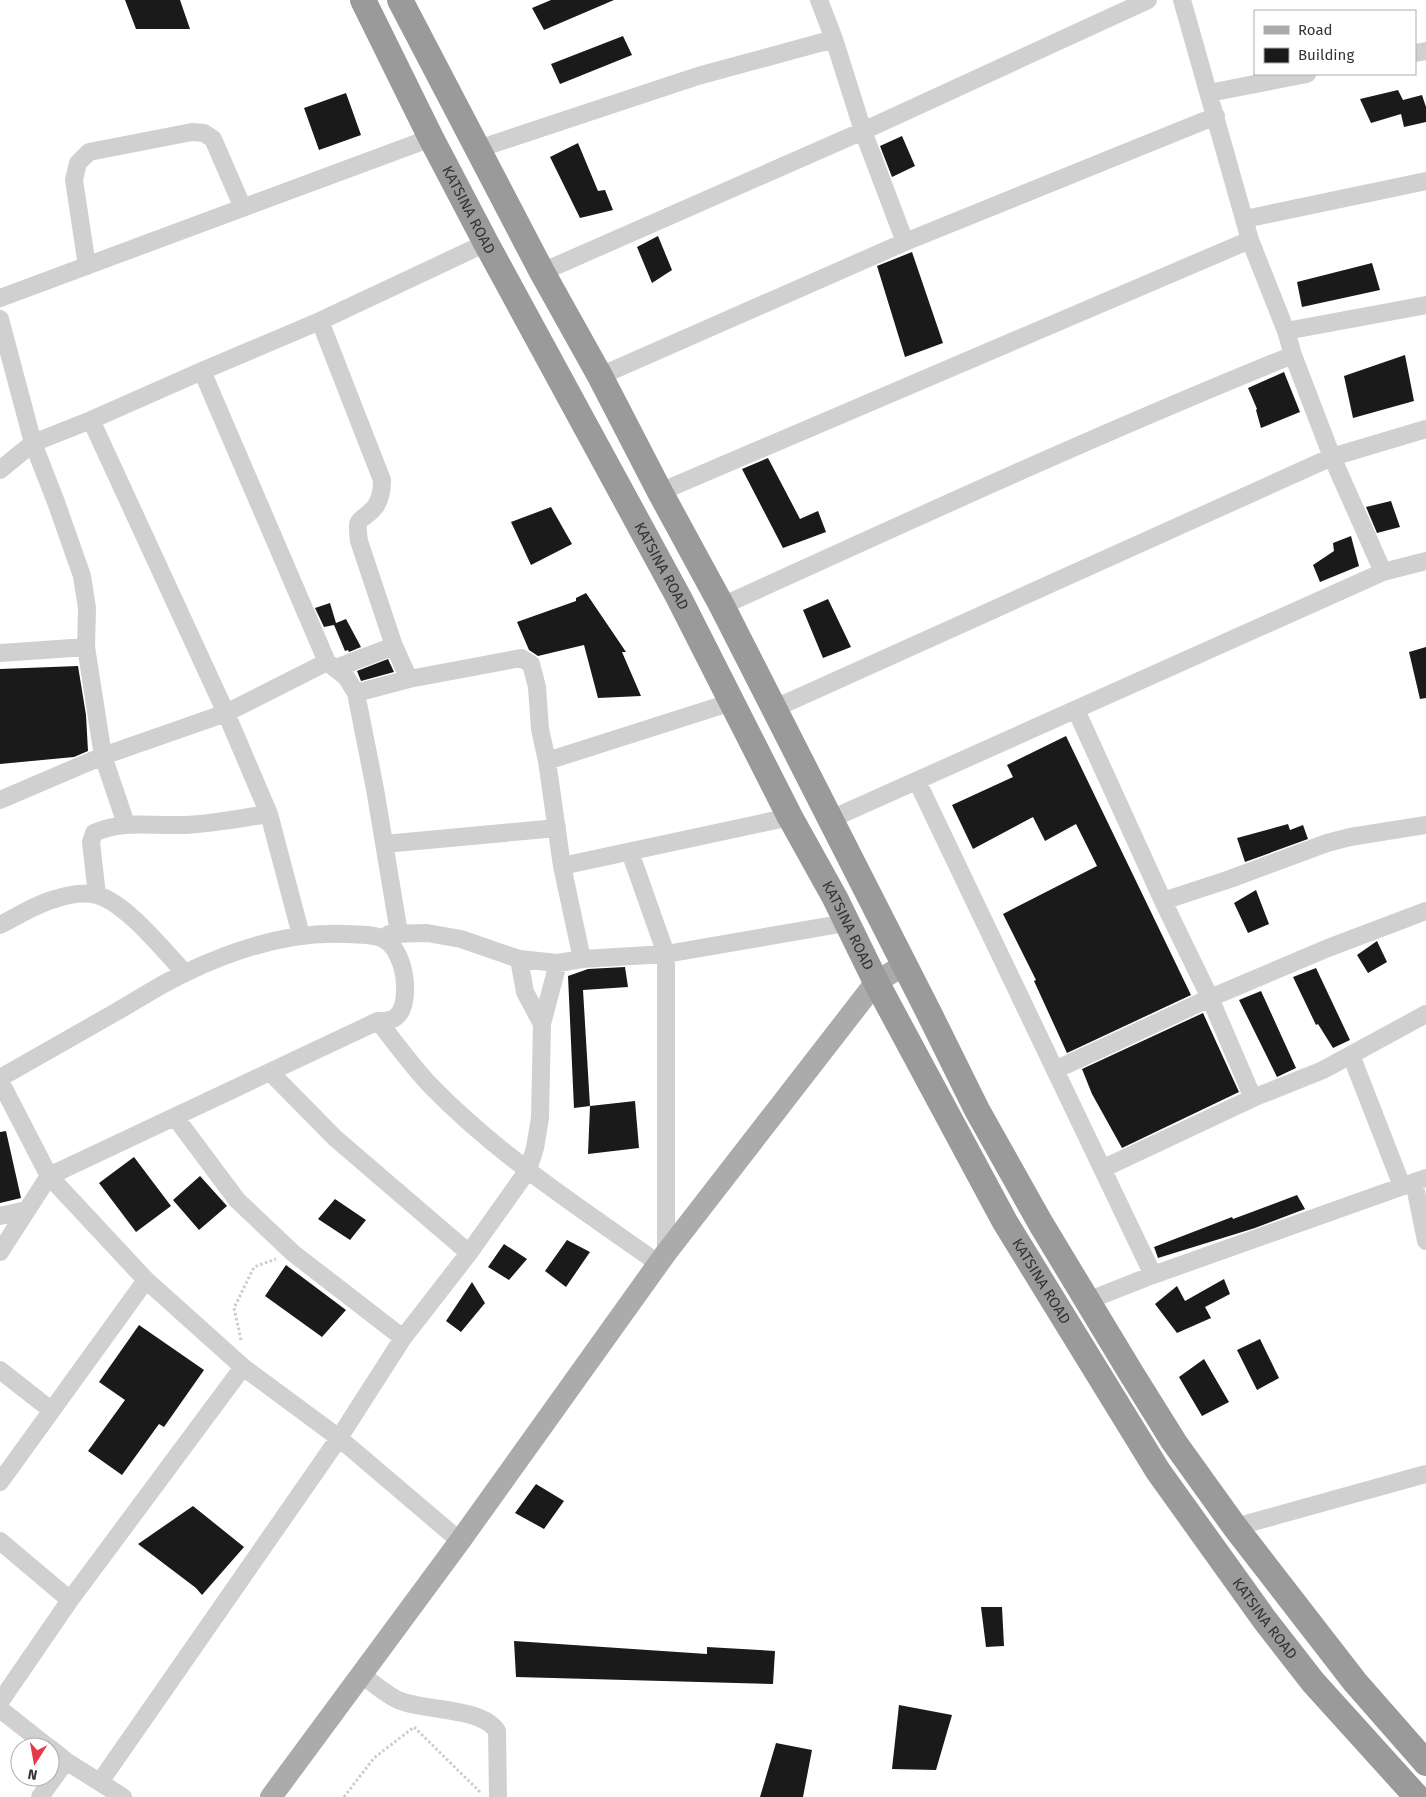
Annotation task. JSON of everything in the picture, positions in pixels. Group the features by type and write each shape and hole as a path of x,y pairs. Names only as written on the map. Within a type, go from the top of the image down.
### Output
{"highway":[{"name":"KATSINA ROAD","path":"363,0 431,138 486,243 679,598 790,817 835,898 876,982 1005,1222 1158,1471 1264,1619 1313,1682 1417,1797"},
{"path":"400,0 542,272 600,376 722,606 977,1110 1041,1224 1174,1442 1235,1527 1355,1682 1426,1763"}],"main road":[{"path":"271,1797 460,1541 662,1258 876,982 904,965"}],"street":[{"path":"542,272 863,131 1148,0"},
{"path":"1182,0 1250,240 1286,331 1293,355 1332,458 1383,572"},
{"path":"825,2 834,39 863,131 905,242"},
{"path":"478,149 698,76 834,39"},
{"path":"1209,93 1302,75"},
{"path":"600,376 905,242 1216,116"},
{"path":"87,266 74,180 78,163 89,152 192,132 204,133 213,139 243,208"},
{"path":"0,298 431,138"},
{"path":"1245,219 1426,181"},
{"path":"660,492 1250,240"},
{"path":"0,470 33,443 320,322 486,243"},
{"path":"1286,331 1426,305"},
{"path":"320,322 382,480 381,494 375,508 361,518 356,526 359,541 394,646 409,679"},
{"path":"1,327 33,443 60,510 82,576 87,608 86,646 103,756 126,824"},
{"path":"722,606 1066,450 1293,355"},
{"path":"202,371 332,665 346,677 356,693 375,789 399,933"},
{"path":"91,420 226,713 269,814 301,935"},
{"path":"774,709 1332,458 1426,429"},
{"path":"830,819 1383,572 1426,561"},
{"path":"0,653 86,646"},
{"path":"0,800 103,756 226,713 332,665 394,646"},
{"path":"356,693 409,679 521,658 531,664 537,687 540,729 547,761 562,866 582,960"},
{"path":"547,761 732,702"},
{"path":"1076,710 1163,901 1210,998 1253,1098"},
{"path":"917,781 1153,1275"},
{"path":"97,895 91,842 94,833 104,828 126,824 178,825 269,814"},
{"path":"562,866 790,817"},
{"path":"1163,901 1230,879 1327,843 1350,837 1426,825"},
{"path":"384,844 557,828"},
{"path":"630,852 666,954 662,1258"},
{"path":"0,925 54,899 75,894 97,895 128,914 185,973"},
{"path":"1055,1070 1210,998 1328,948 1426,911"},
{"path":"460,1541 339,1438 243,1367 146,1280 50,1176 0,1080 185,973 248,948 301,935 427,933 461,939 519,959 558,963 666,954 846,923"},
{"path":"0,1252 50,1176 378,1021 388,1020 396,1016 402,1008 405,991 402,966 391,944 377,935"},
{"path":"519,959 526,992 542,1024"},
{"path":"100,1782 339,1438 403,1338 469,1253 528,1170 535,1148 540,1118 542,1024 558,963"},
{"path":"1102,1169 1253,1098 1323,1070 1426,1014"},
{"path":"378,1021 430,1085 468,1121 528,1170 662,1258"},
{"path":"1351,1055 1414,1182 1426,1241"},
{"path":"270,1072 335,1138 469,1253"},
{"path":"175,1117 238,1200 293,1253 403,1338"},
{"path":"1087,1301 1153,1275 1414,1182"},
{"path":"0,1216 26,1210"},
{"path":"0,1482 146,1280"},
{"path":"0,1702 70,1600 243,1367"},
{"path":"0,1370 51,1410"},
{"path":"1235,1527 1426,1474"},
{"path":"0,1541 70,1600"},
{"path":"362,1675 397,1700 476,1716 492,1724 497,1731 498,1797"},
{"path":"0,1709 35,1737"},
{"path":"60,1756 123,1797"},
{"path":"40,1797 66,1761"}],"path":[{"path":"241,1343 234,1308 254,1267 293,1253"},
{"path":"344,1797 374,1758 414,1727 485,1797"}],"building":[{"path":"125,0 180,0 190,29 136,29"},
{"path":"551,0 614,0 544,30 532,8"},
{"path":"623,36 632,55 560,84 551,64"},
{"path":"1398,90 1403,100 1422,95 1426,107 1426,122 1404,127 1401,114 1371,123 1360,99"},
{"path":"346,93 361,135 319,150 304,108"},
{"path":"902,136 915,166 892,177 880,146"},
{"path":"578,143 598,191 605,190 613,210 580,218 550,157"},
{"path":"658,236 672,270 652,283 637,247"},
{"path":"912,252 943,343 905,357 877,266"},
{"path":"1372,263 1380,290 1302,307 1297,282"},
{"path":"1405,355 1414,401 1353,418 1344,376"},
{"path":"1284,372 1300,412 1261,428 1257,409 1248,388"},
{"path":"768,458 800,519 818,511 826,532 783,548 742,469"},
{"path":"1391,501 1400,527 1377,533 1366,507"},
{"path":"551,507 572,544 531,565 511,522"},
{"path":"1351,536 1359,566 1320,582 1313,565 1334,551 1333,543"},
{"path":"586,593 626,652 622,652 641,696 598,698 584,645 538,656 529,650 517,622 576,601 576,598"},
{"path":"828,599 851,647 823,658 803,610"},
{"path":"330,603 336,623 346,619 361,647 349,652 348,650 345,651 334,625 324,627 315,608"},
{"path":"1426,647 1426,698 1420,699 1409,652"},
{"path":"388,659 394,672 361,681 357,671"},
{"path":"78,666 86,715 88,751 74,757 0,764 0,669"},
{"path":"1066,736 1191,995 1067,1053 1034,981 1036,980 1003,914 1097,866 1076,824 1045,841 1033,817 973,849 952,805 1013,777 1007,765"},
{"path":"1288,824 1290,830 1303,825 1308,839 1245,862 1237,838"},
{"path":"1256,890 1269,924 1248,933 1234,903"},
{"path":"1377,941 1387,962 1368,973 1357,955"},
{"path":"625,967 628,987 583,990 590,1106 574,1108 568,976 588,969"},
{"path":"1316,968 1350,1040 1333,1048 1318,1024 1316,1025 1293,977"},
{"path":"1261,991 1296,1068 1277,1077 1239,1000"},
{"path":"1203,1013 1239,1092 1122,1148 1092,1094 1082,1069"},
{"path":"635,1101 639,1148 588,1154 590,1106"},
{"path":"6,1131 21,1198 0,1203 0,1132"},
{"path":"134,1157 171,1206 136,1232 99,1183"},
{"path":"200,1176 227,1206 199,1230 173,1200"},
{"path":"1297,1195 1305,1209 1255,1228 1158,1258 1154,1247 1232,1217 1233,1219"},
{"path":"335,1199 366,1220 350,1240 318,1219"},
{"path":"567,1240 590,1252 566,1287 545,1271"},
{"path":"504,1244 527,1259 509,1280 488,1267"},
{"path":"286,1265 346,1310 322,1337 265,1296"},
{"path":"1224,1279 1230,1294 1205,1307 1211,1318 1177,1333 1155,1304 1177,1286 1185,1301"},
{"path":"472,1282 485,1303 461,1332 446,1321"},
{"path":"139,1325 204,1370 164,1427 159,1424 122,1475 88,1451 125,1400 99,1382"},
{"path":"1260,1339 1279,1378 1257,1390 1237,1350"},
{"path":"1204,1359 1229,1402 1202,1416 1179,1377"},
{"path":"536,1484 564,1501 544,1529 515,1513"},
{"path":"193,1506 244,1547 202,1595 196,1588 138,1544"},
{"path":"981,1607 1002,1607 1004,1646 986,1647"},
{"path":"514,1641 707,1654 707,1647 775,1651 773,1684 516,1677"},
{"path":"899,1705 952,1715 936,1770 892,1769"},
{"path":"776,1743 812,1750 803,1797 760,1797"}]}
